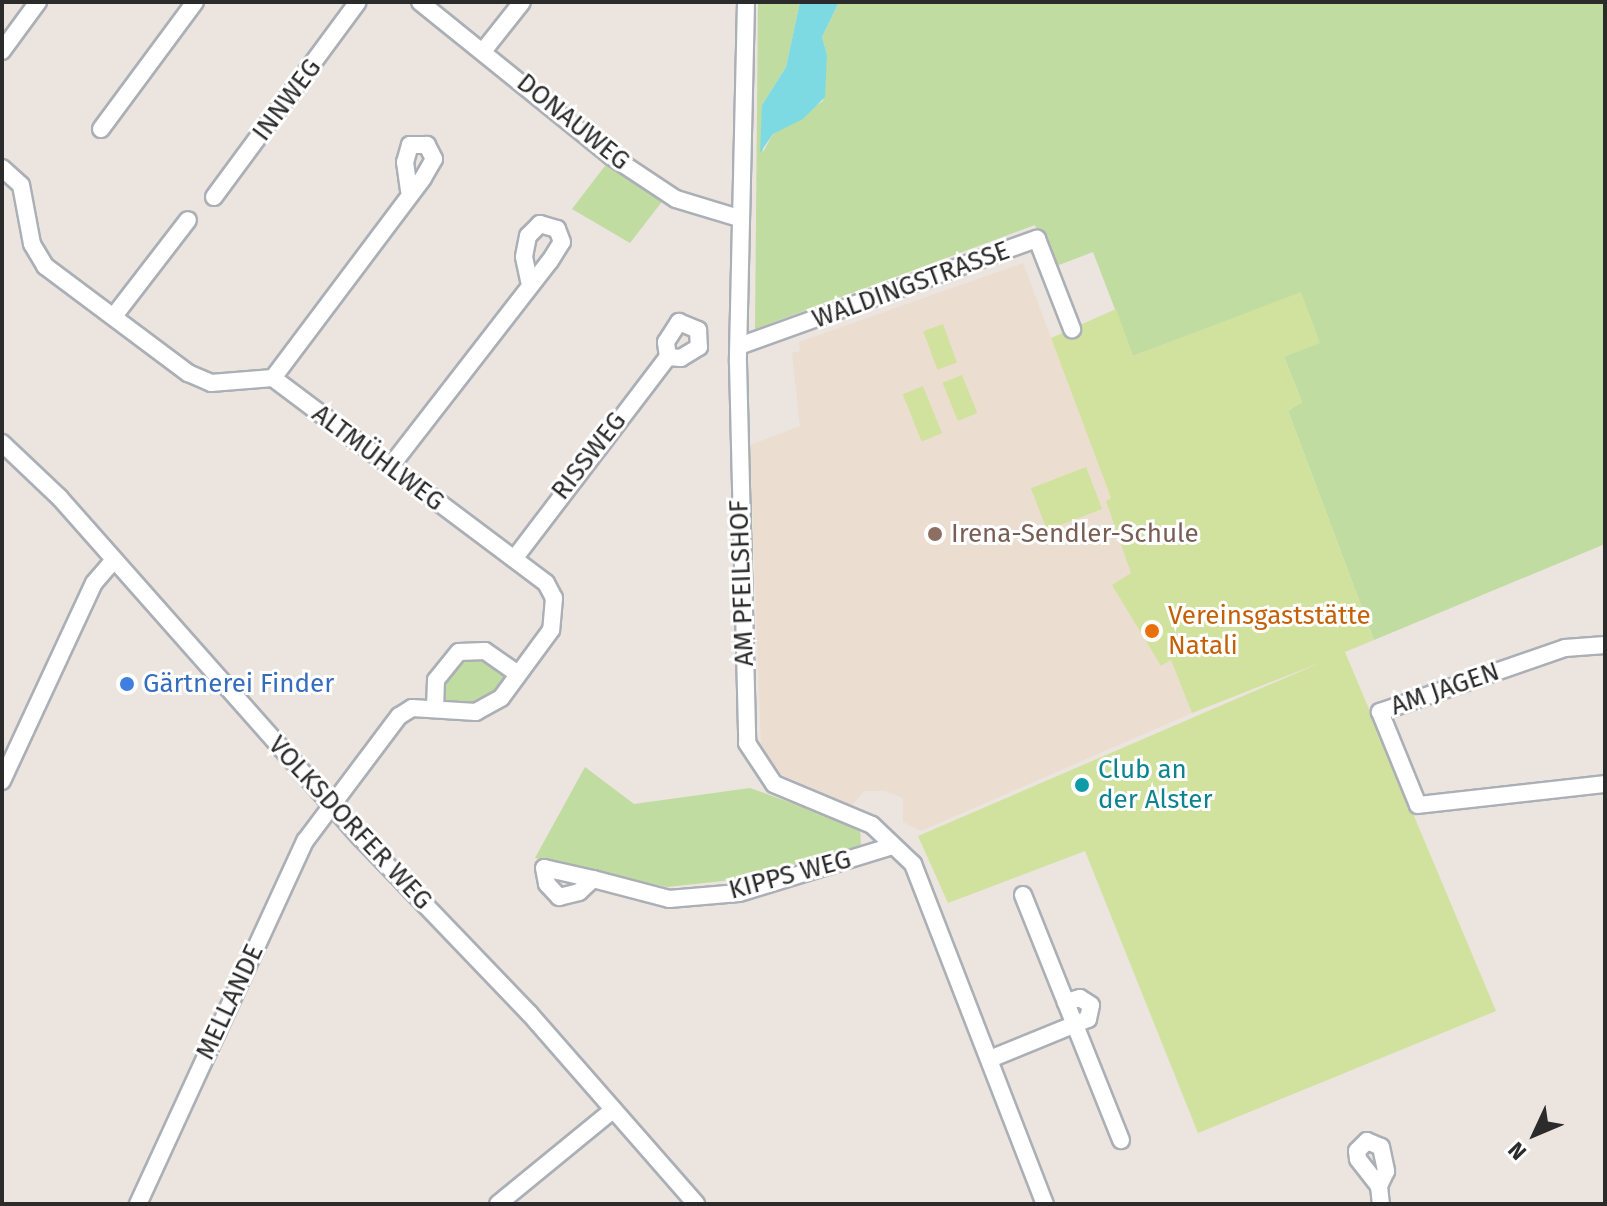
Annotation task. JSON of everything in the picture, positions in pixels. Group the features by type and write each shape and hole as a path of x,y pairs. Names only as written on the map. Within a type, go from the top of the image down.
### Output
{"street":[{"path":"2,51 38,2"},
{"path":"101,129 195,2"},
{"name":"INNWEG","path":"214,197 358,2"},
{"name":"DONAUWEG","path":"420,2 484,50 611,156 676,199 739,218"},
{"path":"484,50 522,2"},
{"name":"AM PFEILSHOF","path":"746,2 739,218 739,346 747,743 774,784 872,825 913,864 1045,1204"},
{"path":"2,168 21,185 32,244 45,266 188,373 211,383 273,378 409,191"},
{"path":"114,316 188,220"},
{"name":"WALDINGSTRASSE","path":"739,346 1037,239 1072,329"},
{"path":"390,467 529,281"},
{"name":"RISSWEG","path":"514,559 668,357"},
{"name":"ALTMÜHLWEG","path":"273,378 546,583 556,615 501,698 476,712 412,708 399,716 331,805"},
{"name":"VOLKSDORFER WEG","path":"2,443 59,497 331,805 696,1204"},
{"path":"2,781 94,583 114,560"},
{"name":"AM JAGEN","path":"1605,645 1565,648 1380,712 1418,805 1605,784"},
{"path":"435,709 436,680 459,652 485,651 518,674"},
{"name":"MELLANDE","path":"138,1204 292,867 331,805"},
{"name":"KIPPS WEG","path":"593,879 669,899 739,893 893,846"},
{"path":"1023,895 1121,1140"},
{"path":"990,1059 1075,1025"},
{"path":"498,1204 613,1110"},
{"path":"1379,1186 1381,1204"}],"shaded area":[{"name":"Irena-Sendler-Schule","path":"1023,263 1111,498 1132,574 1113,585 1161,666 1171,660 1192,713 921,831 903,822 903,798 885,791 864,791 851,806 780,774 761,747 750,445 800,426 792,353 800,351 799,342"}],"green space":[{"path":"758,2 800,2 786,67 762,105 763,152 773,134 823,101 827,55 822,37 839,2 1605,2 1605,544 1374,640 1288,411 1302,402 1284,357 1301,293 1133,356 1093,252 1051,268 1035,225 755,329"},
{"path":"608,162 664,199 630,243 572,209"},
{"path":"1301,292 1320,343 1284,357 1302,402 1288,411 1374,640 1345,652 1496,1011 1198,1133 1085,851 948,903 918,836 1322,662 1192,713 1171,660 1161,666 1112,585 1131,573 1106,501 1111,498 1051,338 1116,309 1133,356"},
{"path":"943,324 957,363 937,370 923,331"},
{"path":"962,375 977,413 958,421 943,383"},
{"path":"923,386 942,433 922,442 903,394"},
{"path":"1086,467 1102,509 1047,530 1031,488"},
{"path":"478,656 509,678 479,703 441,702 442,682 461,658"},
{"path":"585,767 634,804 750,788 860,828 861,847 741,879 667,887 535,858"}],"water":[{"path":"800,2 839,2 822,37 827,55 825,97 803,119 773,134 760,153 762,105 786,67"}],"place":[{"name":"Irena-Sendler-Schule","path":"935,534"},
{"name":"Vereinsgaststätte Natali","path":"1152,631"},
{"name":"Gärtnerei Finder","path":"127,684"},
{"name":"Club an der Alster","path":"1082,785"}]}
